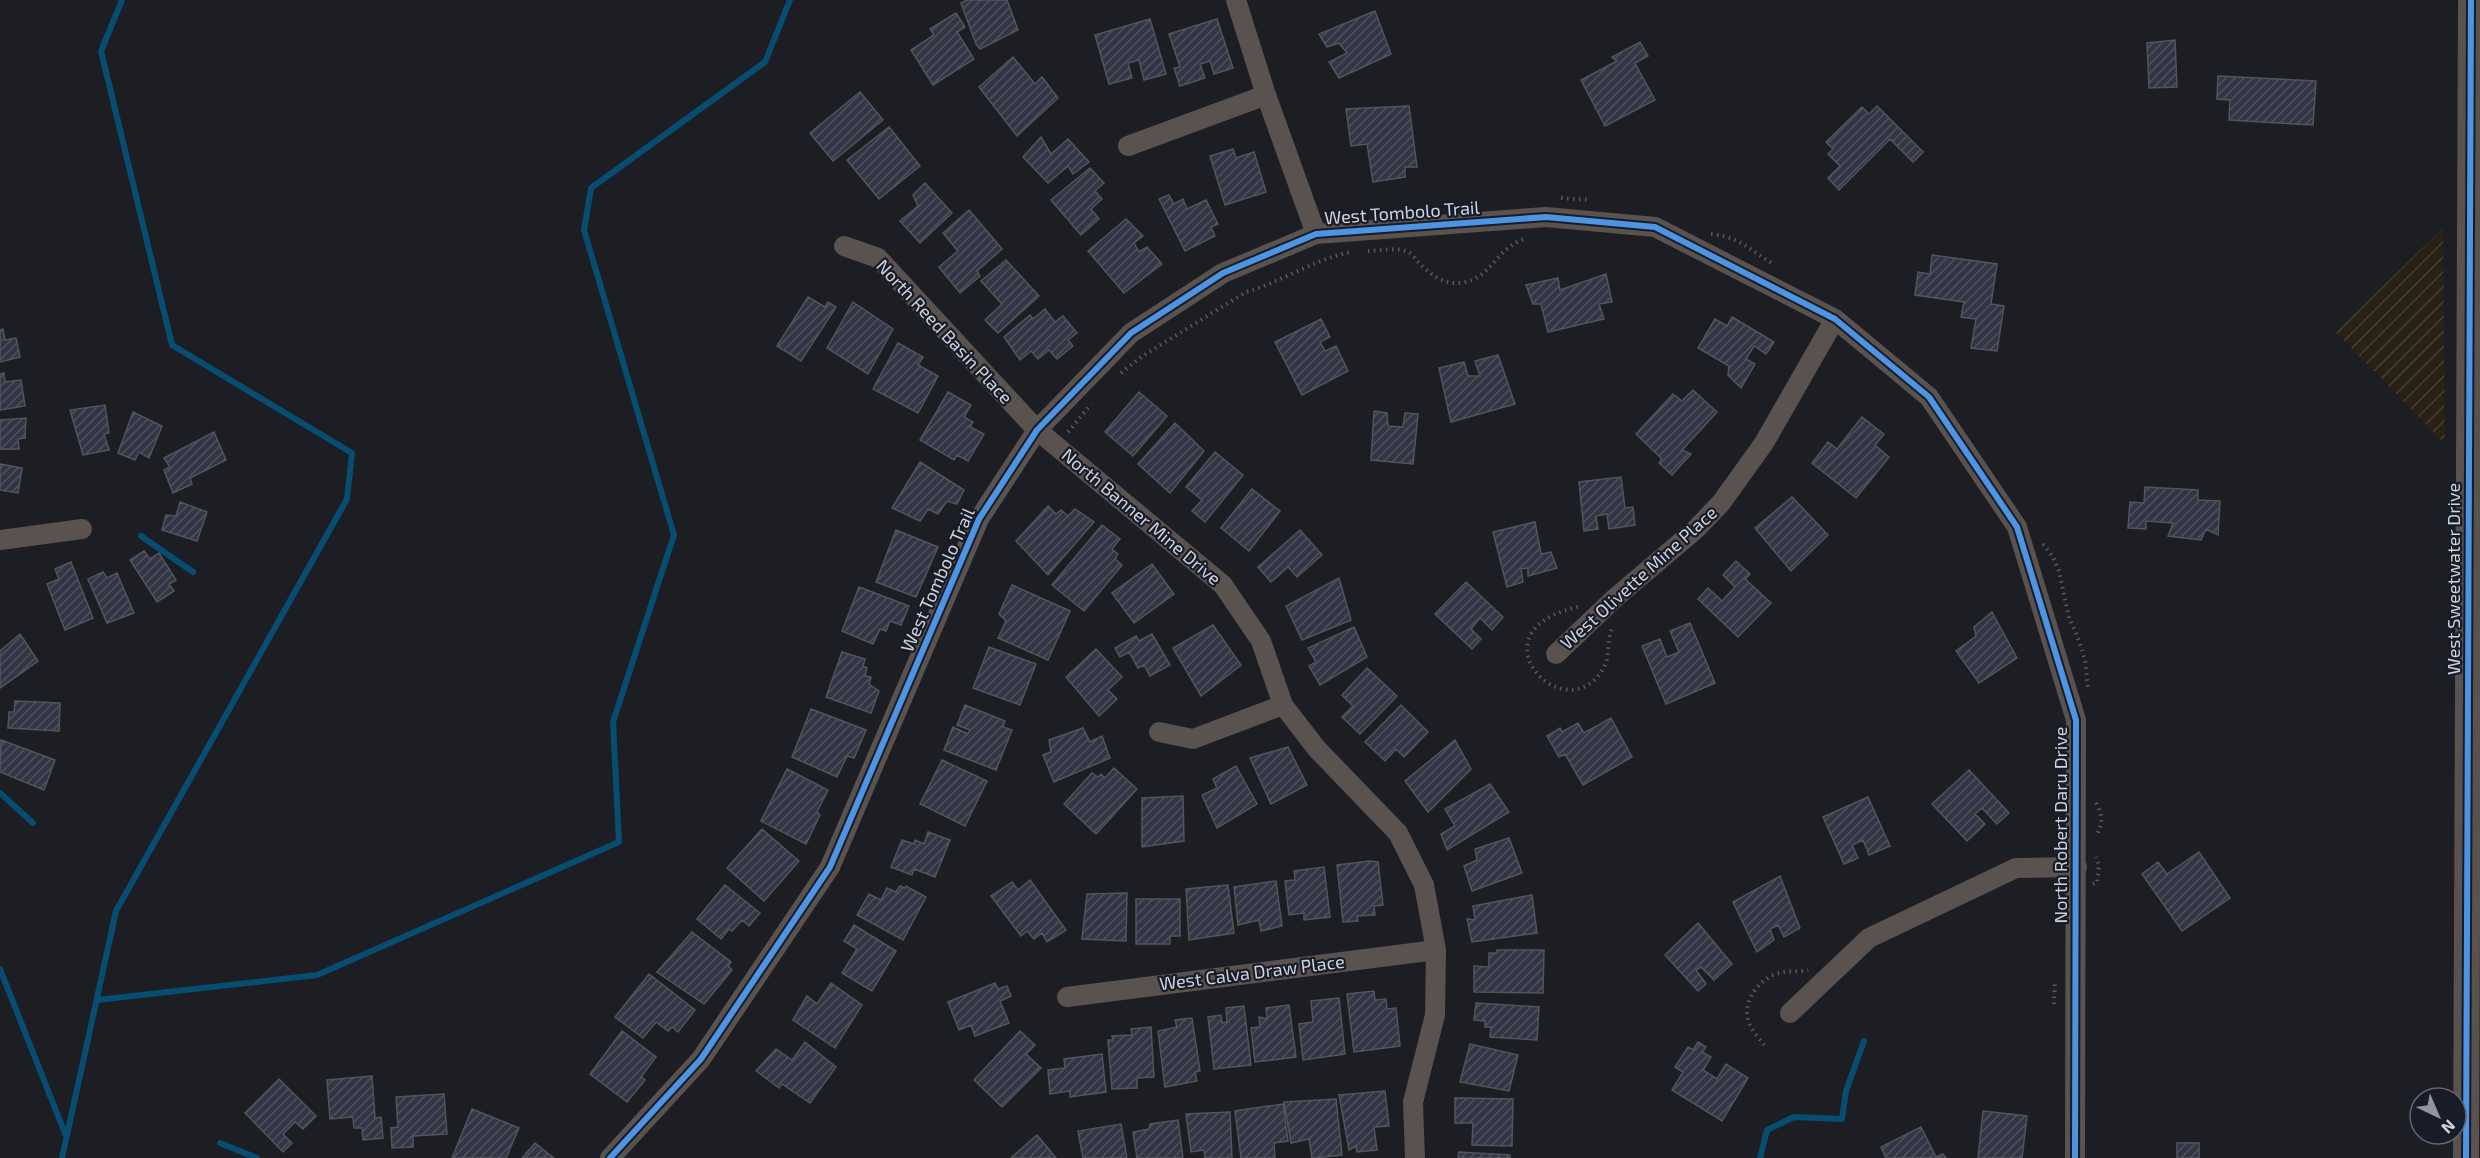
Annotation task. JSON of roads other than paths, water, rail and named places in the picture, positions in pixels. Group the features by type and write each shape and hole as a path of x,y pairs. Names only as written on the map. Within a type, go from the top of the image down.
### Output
{"street":[{"path":"1236,0 1266,96 1316,234"},
{"name":"West Sweetwater Drive","path":"2466,1158 2471,0"},
{"path":"1128,146 1266,96"},
{"name":"West Tombolo Trail","path":"610,1158 701,1059 830,867 979,519 1036,430 1131,333 1223,273 1316,234 1546,217 1655,227 1835,319"},
{"name":"North Reed Basin Place","path":"844,246 878,258 1036,430"},
{"name":"West Olivette Mine Place","path":"1556,654 1615,598 1695,530 1721,503 1764,443 1835,319"},
{"name":"North Robert Daru Drive","path":"1835,319 1929,396 2017,527 2076,720 2075,1158"},
{"name":"North Banner Mine Drive","path":"1036,430 1223,585 1261,641 1283,705 1317,748 1398,833 1424,885 1436,950 1435,1015 1413,1102 1414,1158"},
{"path":"0,540 82,529"},
{"path":"1159,732 1193,739 1283,705"},
{"path":"1790,1013 1869,938 2016,868 2077,867"},
{"name":"West Calva Draw Place","path":"1067,997 1436,950"}],"waterway":[{"path":"62,1158 116,911 347,499 352,453 172,345 101,51 122,0"},
{"path":"97,1000 317,975 619,842 613,722 674,535 584,230 591,188 765,62 790,0"},
{"path":"141,536 193,572"},
{"path":"0,793 33,823"},
{"path":"0,969 66,1136"},
{"path":"1760,1158 1767,1130 1794,1117 1842,1119 1846,1091 1864,1041"},
{"path":"220,1143 257,1158"}]}
